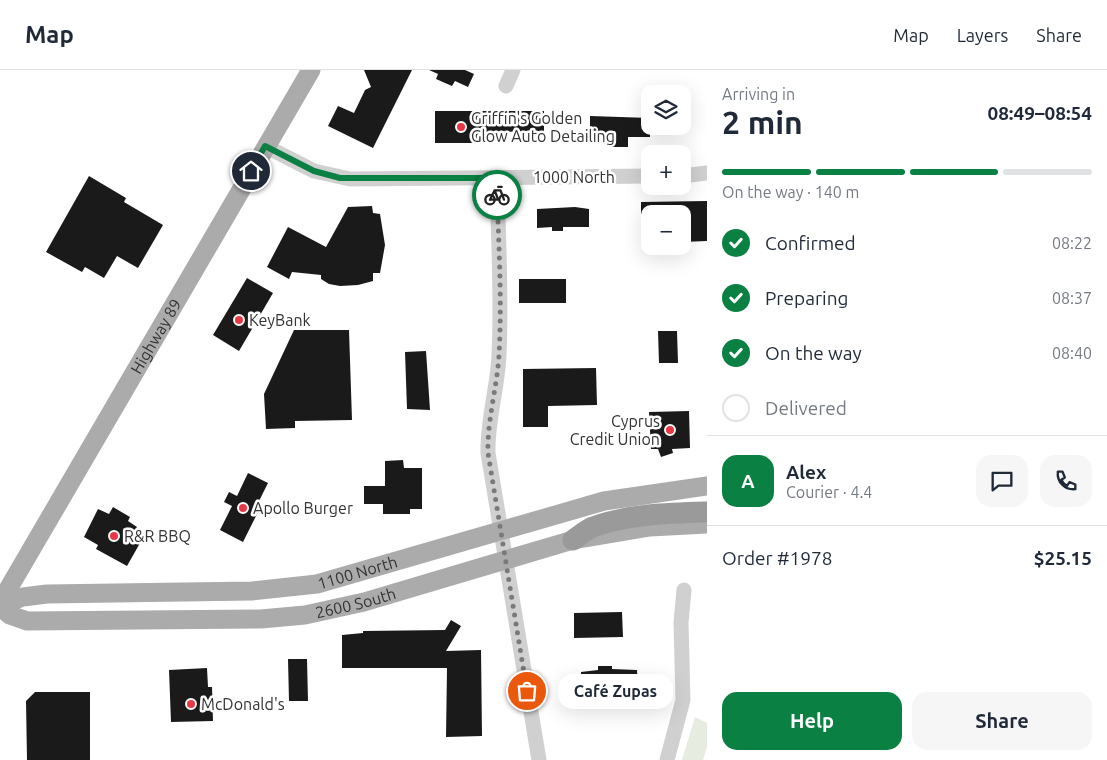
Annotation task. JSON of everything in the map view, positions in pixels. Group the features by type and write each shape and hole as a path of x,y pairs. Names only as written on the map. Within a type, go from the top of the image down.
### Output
{"highway":[{"path":"573,540 591,528 611,522 658,514 707,512"}],"main road":[{"name":"Highway 89","path":"0,605 265,146 311,70"},
{"name":"1100 North","path":"0,605 22,598 52,593 252,591 296,587 338,579 604,501 707,486"},
{"name":"2600 South","path":"0,605 10,615 27,621 283,617 322,612 364,602 573,540 650,527 707,524"}],"street":[{"path":"506,86 513,70"},
{"name":"1000 North","path":"265,146 314,171 340,178 641,176"},
{"path":"691,175 707,173"},
{"path":"497,178 500,343 497,381 488,441 539,760"},
{"path":"666,760 683,700 681,618 684,590"}],"shaded area":[{"path":"695,717 707,723 707,747 703,760 682,760"}],"building":[{"path":"364,70 412,70 373,148 328,126 338,106 354,113 365,90 371,87"},
{"path":"429,70 465,70 474,74 468,87 455,81 452,86 436,79 438,74"},
{"path":"435,111 544,111 544,131 487,132 487,143 435,143"},
{"path":"590,116 641,118 641,135 650,135 650,137 628,137 628,147 607,147 608,140 590,140"},
{"path":"89,176 126,198 124,202 163,225 138,268 117,256 104,278 85,267 82,272 46,252"},
{"path":"707,201 707,241 691,242 691,205 641,205 641,202"},
{"path":"372,206 373,213 380,214 385,245 380,273 373,273 373,281 358,285 340,286 329,284 321,279 321,275 292,272 289,279 267,267 288,227 326,247 348,207"},
{"path":"575,207 589,209 589,227 563,227 563,231 552,231 552,227 537,228 537,209"},
{"name":"KeyBank","path":"247,278 273,293 239,351 213,335"},
{"path":"519,279 566,279 566,303 519,303"},
{"path":"294,330 349,330 352,420 295,421 295,428 266,429 264,394"},
{"path":"658,331 677,331 678,363 659,363"},
{"path":"426,351 430,410 407,409 405,352"},
{"path":"596,368 597,405 548,406 548,427 523,427 523,369"},
{"name":"Cyprus Credit Union","path":"689,411 690,448 672,449 673,453 661,457 658,449 651,449 649,412"},
{"path":"403,460 404,468 422,468 422,509 410,509 410,514 383,514 383,504 364,504 364,486 385,486 385,461"},
{"name":"Apollo Burger","path":"248,473 268,483 254,511 258,512 243,542 220,530 232,506 224,502 229,492 237,496"},
{"name":"R&R BBQ","path":"113,507 130,517 128,521 137,527 135,531 144,536 127,566 96,549 98,545 84,537 98,509 109,514"},
{"path":"622,612 623,637 574,638 574,613"},
{"path":"451,620 461,626 446,651 481,650 482,736 446,737 447,668 342,668 342,635 363,633 363,631 445,630"},
{"path":"288,659 307,659 308,701 289,701"},
{"path":"598,666 612,666 612,669 637,670 638,690 581,691 581,672 598,670"},
{"name":"McDonald's","path":"207,668 208,687 212,687 213,721 171,722 169,670"},
{"path":"35,692 90,692 90,760 27,760 26,701"}],"way so far":[{"path":"497,195 500,343 496,393 488,431 488,453 527,691"}],"place":[{"name":"Griffin's Golden Glow Auto Detailing","path":"461,127"},
{"name":"KeyBank","path":"239,320"},
{"name":"Cyprus Credit Union","path":"670,430"},
{"name":"Apollo Burger","path":"243,508"},
{"name":"R&R BBQ","path":"114,536"},
{"name":"Café Zupas","path":"527,691"},
{"name":"McDonald's","path":"191,704"}],"route":[{"path":"251,171 265,146 314,171 340,178 497,178 497,195"}]}
